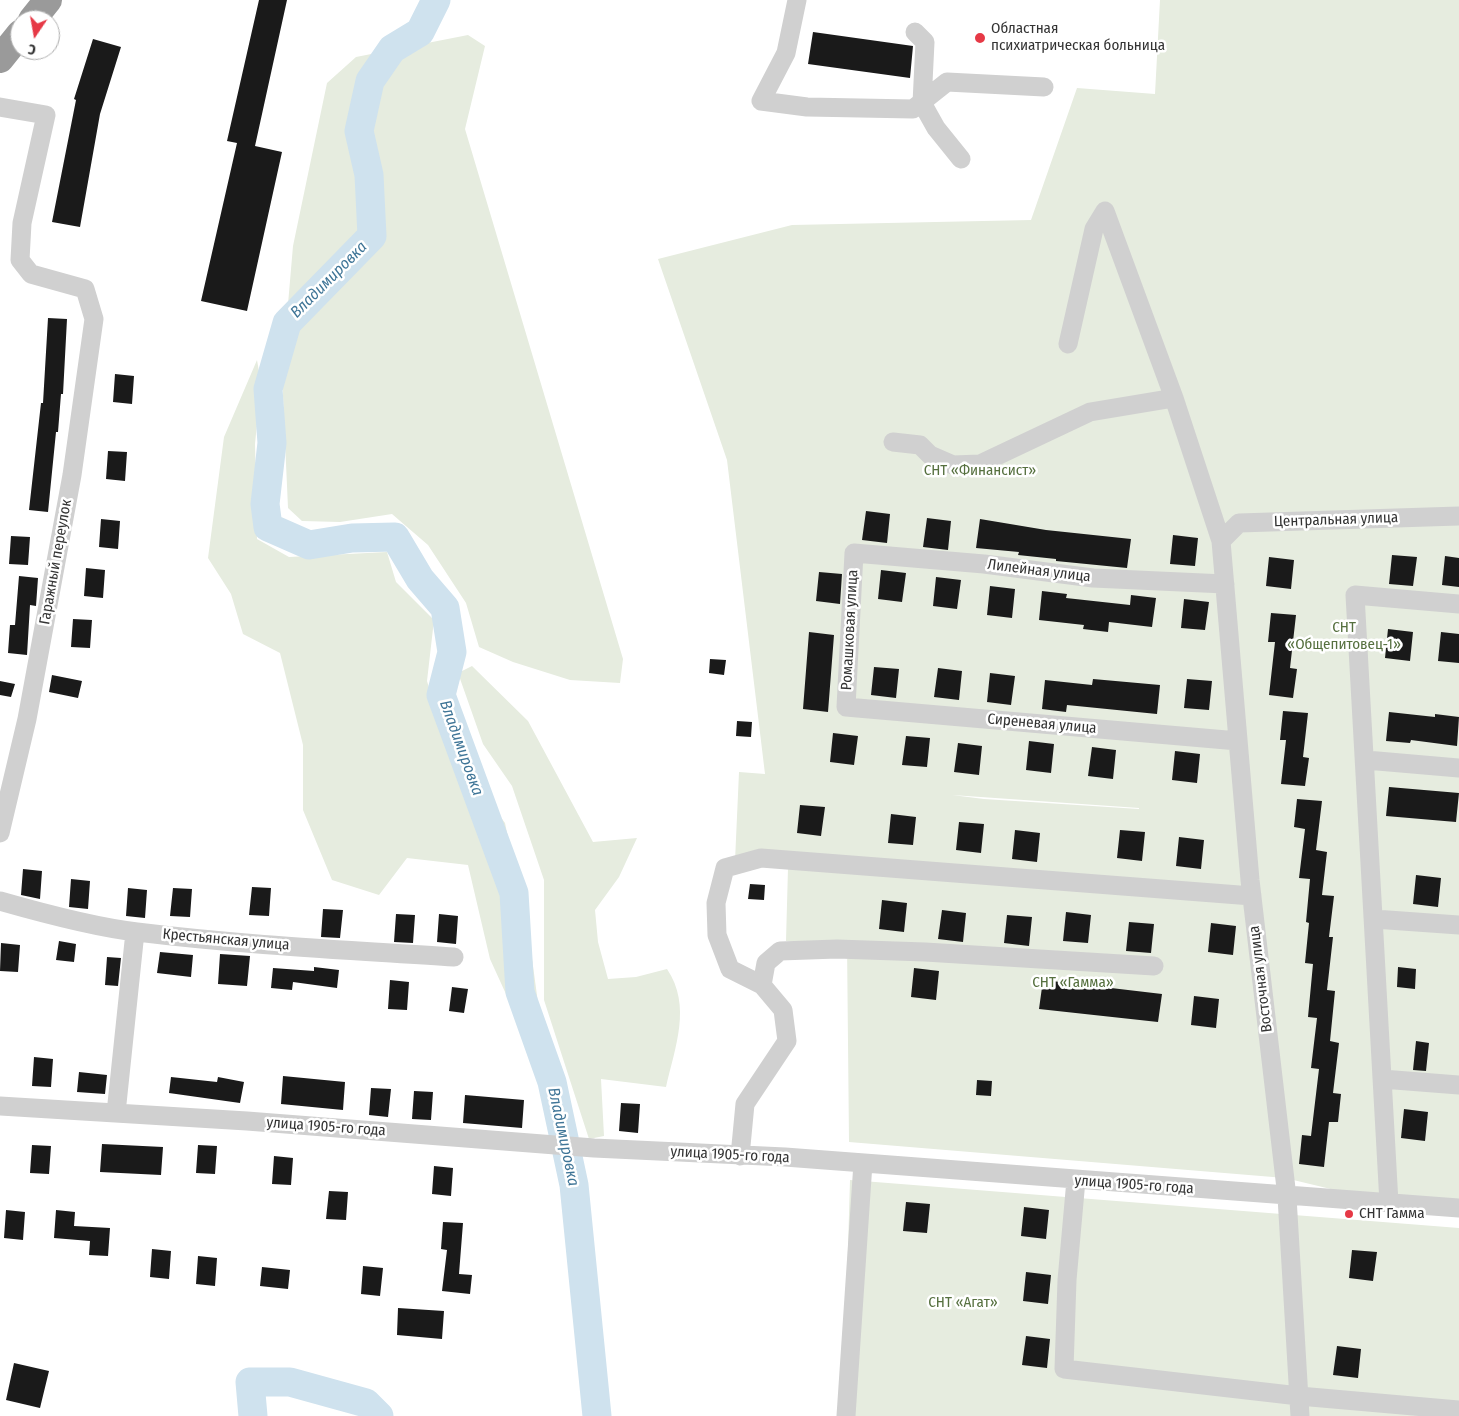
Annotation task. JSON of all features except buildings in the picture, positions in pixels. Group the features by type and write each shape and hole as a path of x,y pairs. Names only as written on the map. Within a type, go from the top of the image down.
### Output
{"highway":[{"path":"40,10 48,0"},
{"path":"0,58 10,46"}],"street":[{"path":"797,0 786,53 761,101 807,107 913,109 947,82 1044,87"},
{"path":"915,32 925,42 922,103 936,128 961,158"},
{"name":"Гаражный переулок","path":"0,107 46,115 22,223 20,260 31,274 85,289 94,320 72,475 27,719 0,833"},
{"name":"Восточная улица","path":"1068,344 1094,230 1105,211 1174,398 1221,541 1252,896 1287,1196 1300,1416"},
{"path":"893,442 920,445 930,456 953,465 980,464 1090,412 1174,398"},
{"name":"Центральная улица","path":"1221,541 1239,523 1459,516"},
{"name":"Лилейная улица","path":"854,553 984,564 1093,578 1225,584"},
{"name":"Ромашковая улица","path":"846,707 854,553"},
{"path":"1389,1203 1366,760 1355,595 1459,604"},
{"name":"Сиреневая улица","path":"846,707 1238,741"},
{"path":"1366,760 1459,768"},
{"path":"740,1156 745,1104 787,1041 783,1010 762,986 730,969 717,935 716,903 725,868 761,858 1252,896"},
{"name":"Крестьянская улица","path":"0,901 34,911 135,932 270,945 454,957"},
{"path":"1374,919 1459,925"},
{"path":"116,1113 135,932"},
{"path":"762,986 766,963 780,951 837,949 925,952 1154,966"},
{"path":"1382,1079 1459,1085"},
{"name":"улица 1905-го года","path":"0,1106 594,1148 863,1163 1459,1208"},
{"path":"846,1416 863,1163"},
{"path":"1076,1180 1067,1280 1064,1369 1299,1396 1459,1410"}],"green space":[{"path":"1160,0 1459,0 1459,1208 1389,1203 1285,1178 849,1142 847,943 786,941 788,868 735,861 739,772 765,774 727,460 658,259 792,225 1031,220 1077,88 1155,94","holes":["952,795 1139,808 984,799"]},
{"path":"468,35 485,46 465,129 623,659 620,683 570,680 513,662 479,647 466,603 428,545 392,514 340,522 302,521 288,508 282,374 293,246 327,83 356,57"},
{"path":"257,360 261,383 255,444 257,539 289,557 387,552 396,582 434,620 427,681 444,739 505,823 530,944 539,1010 516,1016 490,959 468,865 407,858 379,895 332,880 303,810 303,745 280,653 243,634 231,594 208,558 224,437"},
{"path":"472,666 528,721 593,842 637,838 619,877 595,910 598,942 608,979 636,977 667,969 675,983 679,997 679,1027 666,1087 601,1079 604,1136 589,1139 544,1000 544,880 512,786 483,744 458,673"},
{"name":"СНТ «Агат»","path":"850,1180 1459,1228 1459,1416 843,1416"}],"waterway":[{"name":"Владимировка","path":"436,0 420,32 392,49 370,81 359,131 369,175 372,236 287,323 268,389 272,443 265,504 268,527 309,545 352,538 395,537 420,579 445,608 452,652 441,695 514,893 520,992 552,1082 574,1185 597,1416"},
{"name":"Владимировка","path":"253,1416 250,1382 290,1382 366,1403 379,1416"}],"place":[{"name":"Областная психиатрическая больница","path":"980,38"},
{"name":"СНТ Гамма","path":"1349,1214"}],"park label":[{"name":"СНТ «Финансист»","path":"980,471"},
{"name":"СНТ «Общепитовец-1»","path":"1344,636"},
{"name":"СНТ «Гамма»","path":"1073,983"}]}
